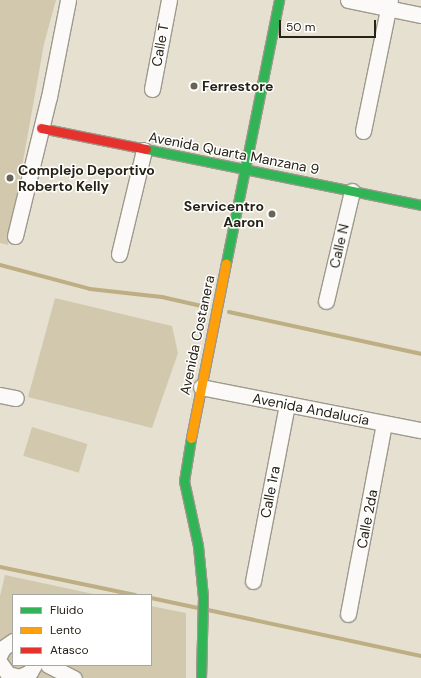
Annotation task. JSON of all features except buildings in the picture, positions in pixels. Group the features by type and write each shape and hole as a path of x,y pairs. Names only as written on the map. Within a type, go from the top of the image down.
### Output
{"street":[{"path":"15,236 41,128 68,0"},
{"name":"Calle T","path":"152,89 169,0"},
{"name":"Avenida Costanera","path":"201,678 204,619 203,597 198,546 189,513 184,481 201,387 280,0"},
{"path":"348,0 389,4 421,15"},
{"path":"364,131 389,4"},
{"name":"Avenida Quarta Manzana 9","path":"41,128 421,205"},
{"path":"119,254 144,150"},
{"name":"Calle N","path":"326,301 352,191"},
{"name":"Avenida Andalucía","path":"201,387 421,430"},
{"path":"0,395 16,398"},
{"name":"Calle 1ra","path":"253,581 287,404"},
{"name":"Calle 2da","path":"348,614 384,423"},
{"path":"0,664 8,674 19,677 41,666 74,678"}],"shaded area":[{"name":"Complejo Deportivo Roberto Kelly","path":"0,0 56,0 44,44 8,245 0,243"},
{"path":"55,298 172,326 178,353 152,428 28,397"},
{"path":"32,427 87,444 79,473 23,456"},
{"path":"5,575 93,594 12,594 12,666 152,666 152,606 186,613 186,678 0,678 0,596"}],"waterway":[{"path":"0,265 90,289 162,297 206,307"},
{"path":"229,312 421,354"},
{"path":"0,567 130,594"},
{"path":"152,598 198,608"},
{"path":"208,610 421,656"}],"traffic: fast":[{"path":"226,263 279,0"},
{"path":"146,149 421,205"},
{"path":"191,438 184,481 198,546 203,597 201,678"}],"traffic: slow":[{"path":"191,438 226,263"}],"traffic: jam":[{"path":"41,128 146,149"}],"place":[{"name":"Ferrestore","path":"194,86"},
{"name":"Complejo Deportivo Roberto Kelly","path":"10,178"},
{"name":"Servicentro Aaron","path":"272,214"}]}
